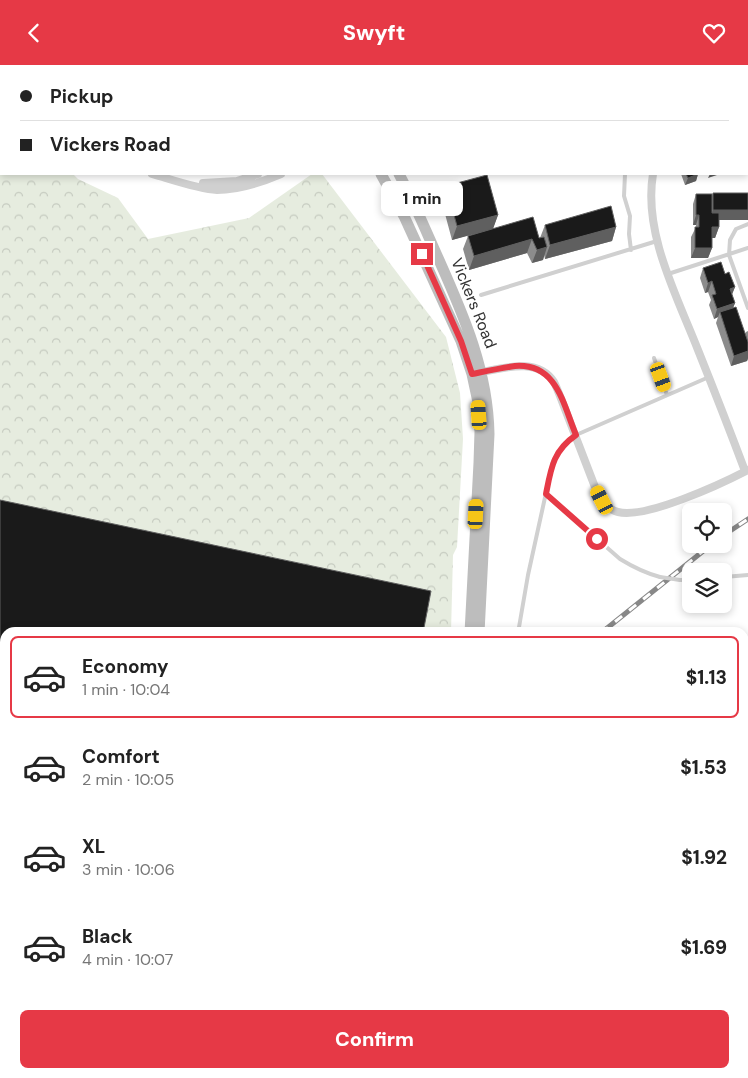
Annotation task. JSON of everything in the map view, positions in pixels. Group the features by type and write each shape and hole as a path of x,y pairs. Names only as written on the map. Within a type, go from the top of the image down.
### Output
{"main road":[{"name":"Vickers Road","path":"382,175 404,216 464,349 477,373 487,400 489,434 479,627"},
{"name":"Vickers Road","path":"399,175 458,303 474,344 480,432 470,627"}],"street":[{"path":"156,175 215,190 238,188 262,182 279,175"},
{"path":"186,183 237,181 255,175"},
{"path":"477,373 519,366 541,370 554,381 595,487 602,500 609,508 616,511 627,513 647,510 713,487 747,471 668,274 652,221 653,175"}],"lane":[{"path":"625,175 624,195 630,216 629,234 631,250"},
{"path":"748,224 736,229 728,246 729,255 748,308"},
{"path":"481,295 658,241"},
{"path":"668,274 748,248"},
{"path":"654,358 667,395"},
{"path":"519,627 528,575 553,461 565,443 576,435 710,377"},
{"path":"546,494 620,559 632,567 647,574 682,580"},
{"path":"732,576 748,575"}],"green space":[{"path":"0,175 74,175 78,179 118,198 148,239 249,218 311,175 323,175 446,337 460,393 463,439 457,547 453,555 451,627 0,627"}],"building":[{"path":"487,175 498,215 457,226 446,186"},
{"path":"713,193 748,193 748,210 713,210"},
{"path":"696,194 712,194 712,213 719,213 719,227 712,227 712,248 695,248 695,227 699,227 699,215 696,215"},
{"path":"611,206 616,227 550,245 545,225"},
{"path":"533,217 539,238 544,237 547,247 537,250 532,239 474,256 468,236"},
{"path":"721,262 725,274 729,272 735,287 730,289 735,303 717,309 712,295 716,294 712,281 708,283 703,268"},
{"path":"736,307 748,342 748,351 734,356 720,312"},
{"path":"0,500 431,591 424,627 0,627"}],"railway":[{"path":"732,530 748,519"},
{"path":"608,627 701,553"}],"route":[{"path":"422,254 461,341 472,374 514,366 525,366 541,370 554,381 576,435 565,443 553,461 546,494 597,539"}]}
